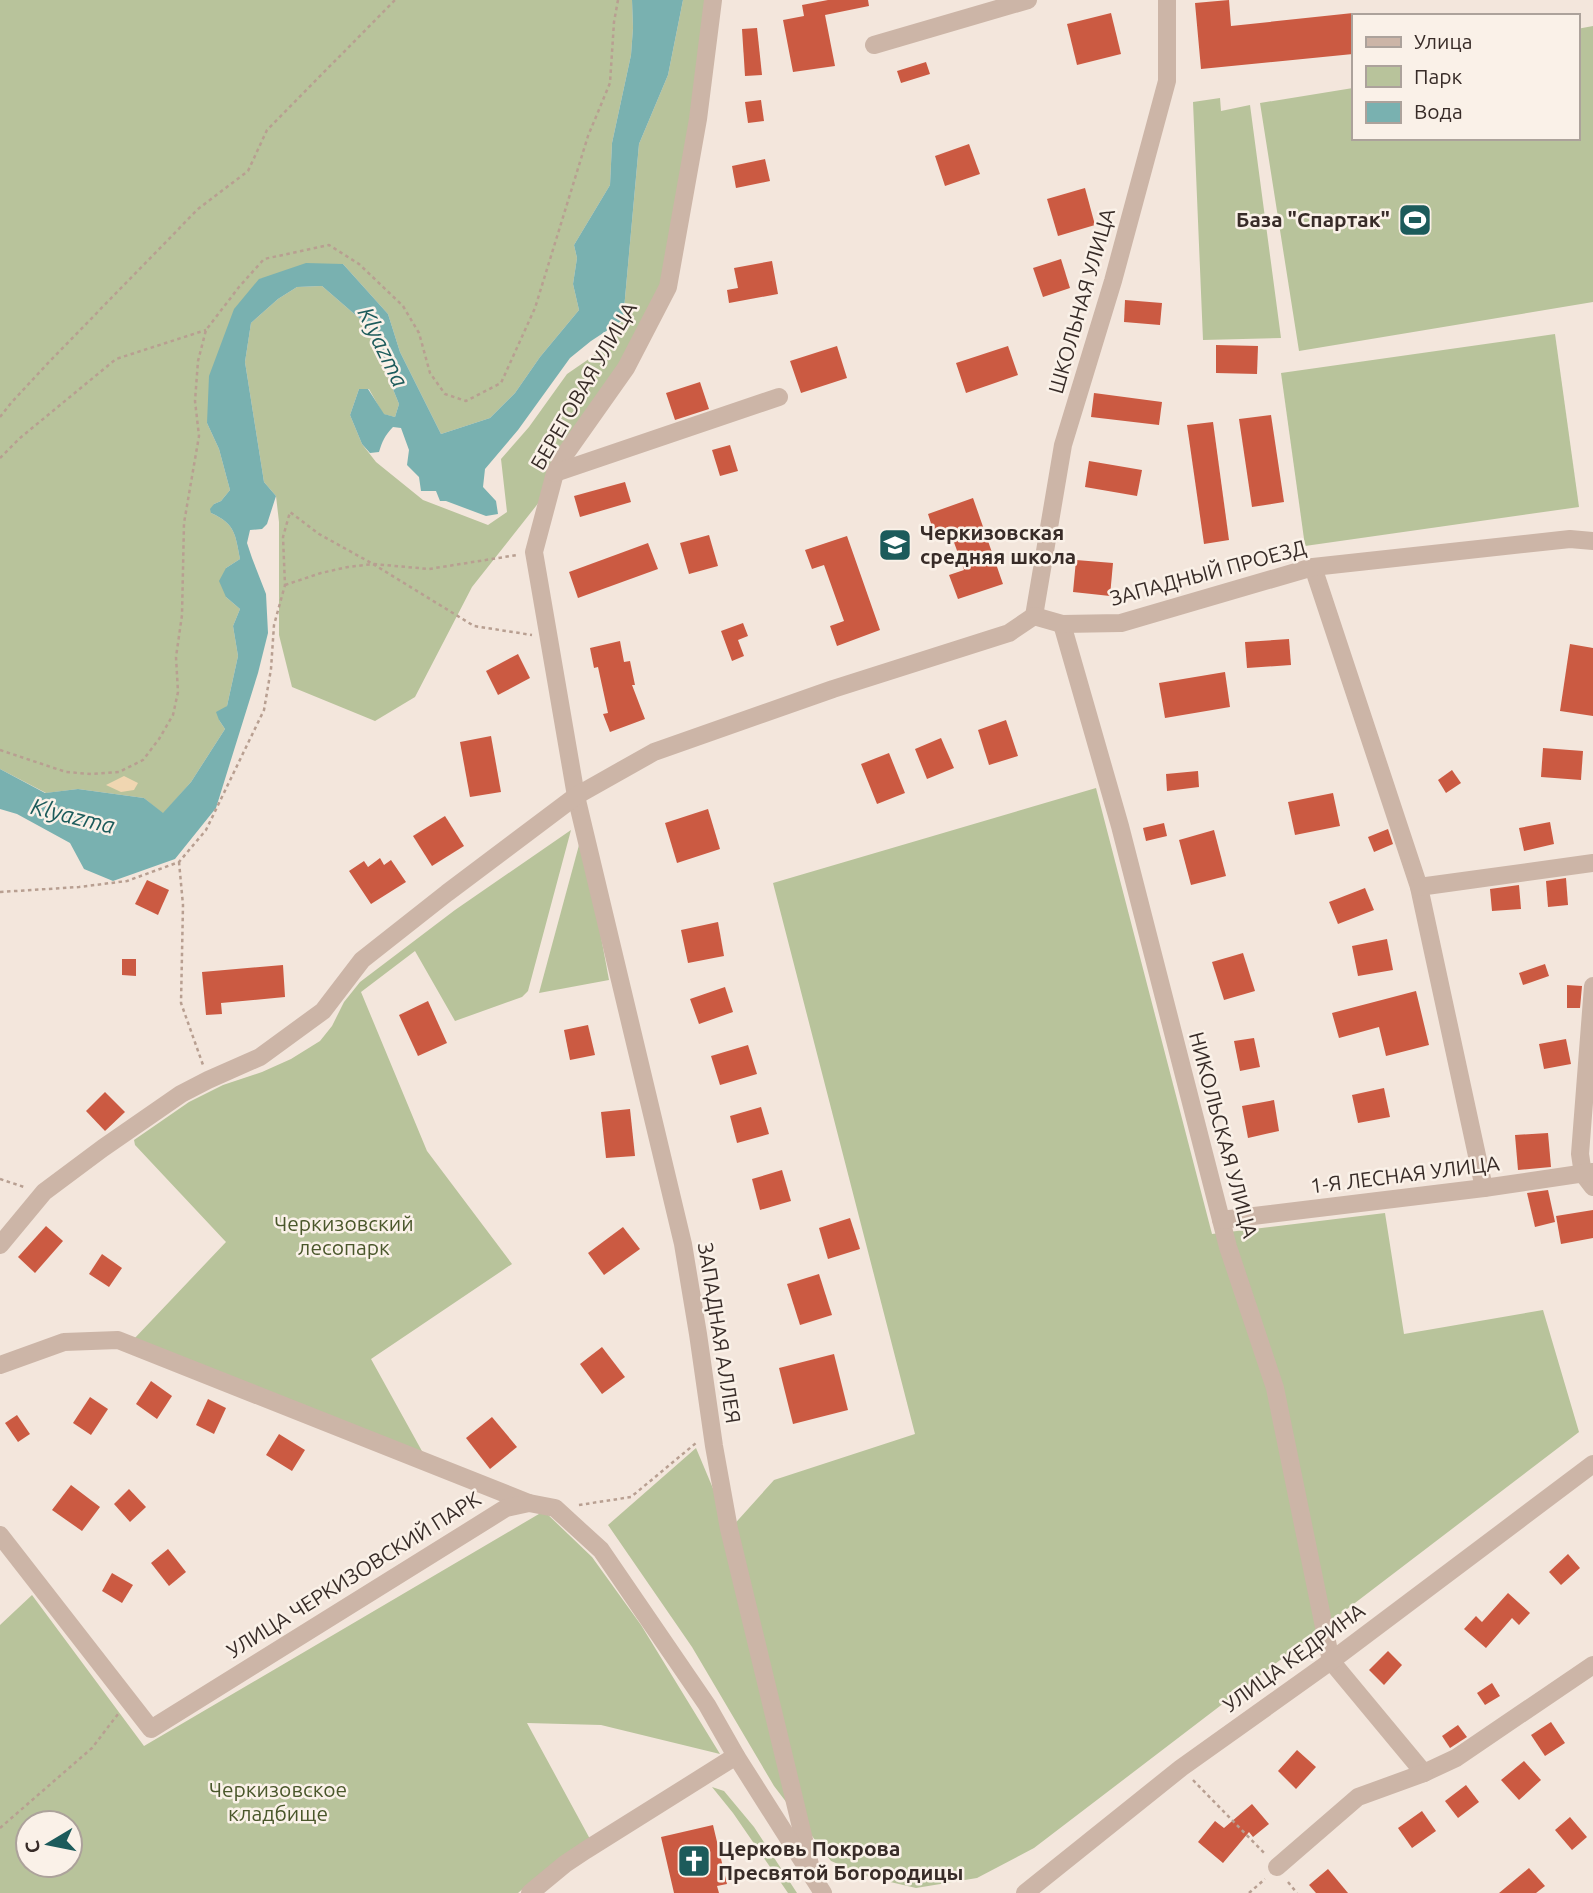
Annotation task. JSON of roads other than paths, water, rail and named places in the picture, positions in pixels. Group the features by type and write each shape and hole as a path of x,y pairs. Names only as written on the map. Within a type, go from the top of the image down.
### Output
{"street":[{"name":"БЕРЕГОВАЯ УЛИЦА","path":"576,796 534,552 555,473 626,368 668,287 698,118 713,0"},
{"path":"874,45 1028,0"},
{"name":"ШКОЛЬНАЯ УЛИЦА","path":"1034,616 1063,445 1113,281 1167,81 1167,0"},
{"path":"555,473 779,397"},
{"name":"ЗАПАДНЫЙ ПРОЕЗД","path":"1034,616 1062,624 1121,623 1313,567 1570,539 1593,541"},
{"path":"1313,567 1419,887 1484,1188"},
{"path":"0,1245 44,1192 181,1094 260,1057 323,1011 362,960 576,796 654,752 833,689 1009,633 1034,616"},
{"name":"НИКОЛЬСКАЯ УЛИЦА","path":"1062,624 1120,827 1228,1247 1275,1388 1331,1661"},
{"name":"ЗАПАДНАЯ АЛЛЕЯ","path":"576,796 683,1244 729,1529 813,1877"},
{"path":"1419,887 1593,863"},
{"path":"1590,1177 1580,1154 1593,986"},
{"name":"1-Я ЛЕСНАЯ УЛИЦА","path":"1222,1220 1590,1177"},
{"path":"0,1366 64,1342 118,1340 530,1503"},
{"name":"УЛИЦА КЕДРИНА","path":"1025,1893 1181,1768 1331,1661 1593,1464"},
{"name":"УЛИЦА ЧЕРКИЗОВСКИЙ ПАРК","path":"0,1535 150,1729 506,1508 530,1503 555,1508 601,1550 708,1705 736,1756"},
{"path":"1331,1661 1424,1773"},
{"path":"1277,1867 1358,1797 1424,1773 1456,1758 1593,1665"},
{"path":"530,1893 586,1850 736,1756 823,1893"},
{"path":"813,1877 830,1893"}],"water":[{"name":"Klyazma","path":"632,0 683,0 668,75 639,144 623,320 570,358 518,430 485,469 483,487 496,501 498,514 486,516 440,501 436,491 421,491 419,477 407,465 409,450 401,428 393,427 390,430 379,452 370,453 362,444 350,415 359,389 368,389 384,414 395,417 399,404 367,325 322,286 297,287 278,299 251,323 245,362 264,482 276,496 267,524 262,529 250,530 247,543 266,594 268,633 258,673 216,808 175,859 113,881 84,869 70,843 17,814 0,809 0,769 45,793 78,789 144,798 163,813 191,782 225,729 216,712 227,706 238,656 233,626 240,609 226,597 219,581 226,568 240,559 230,526 211,513 210,509 230,490 219,449 207,423 209,376 234,309 259,279 306,263 343,264 388,314 400,352 441,434 490,418 515,393 540,357 579,310 573,284 577,258 574,245 610,185 612,143 631,55"}],"place":[{"name":"База \"Спартак\"","path":"1415,220"},
{"name":"Черкизовская средняя школа","path":"895,545"},
{"name":"Церковь Покрова Пресвятой Богородицы","path":"694,1861"}],"park label":[{"name":"Черкизовский лесопарк","path":"344,1236"},
{"name":"Черкизовское кладбище","path":"278,1802"}]}
